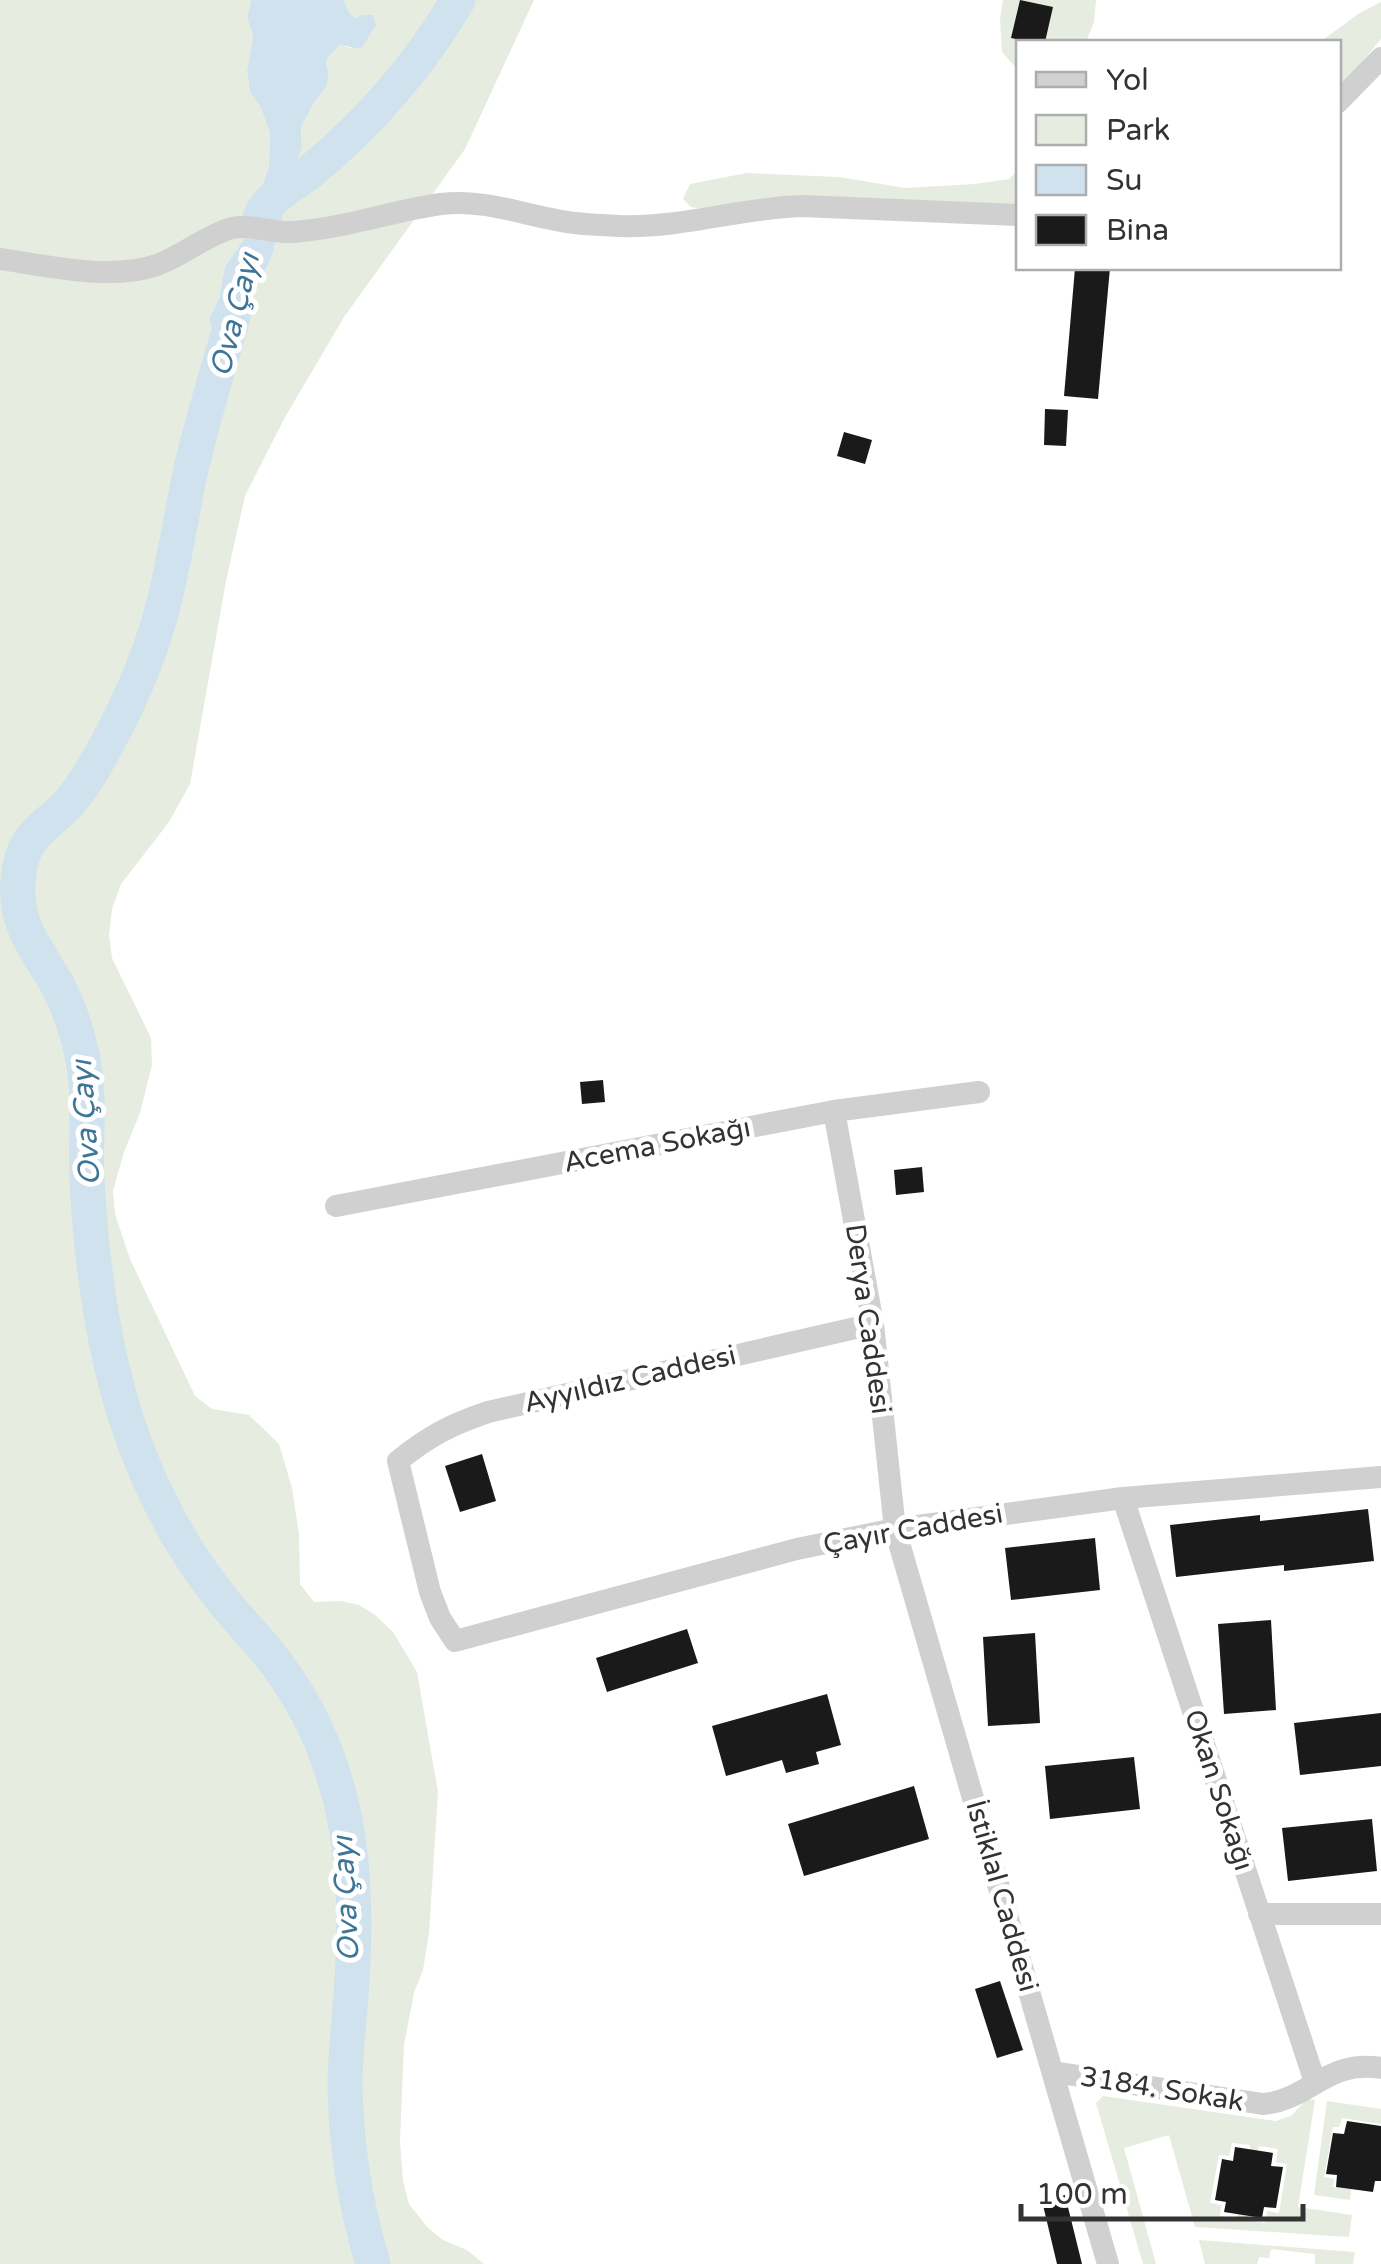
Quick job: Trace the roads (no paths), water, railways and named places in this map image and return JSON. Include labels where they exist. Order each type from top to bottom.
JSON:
[{"type":"street","points":[[1341,99],[1381,58]]},
{"type":"street","points":[[0,259],[100,271],[143,270],[236,227],[291,232],[461,203],[574,223],[620,226],[658,226],[780,206],[1016,214]]},
{"type":"street","name":"Acema Sokağı","points":[[336,1206],[834,1111],[980,1092]]},
{"type":"street","name":"Derya Caddesi","points":[[834,1111],[873,1324],[895,1528]]},
{"type":"street","name":"Ayyıldız Caddesi","points":[[455,1641],[430,1592],[398,1461],[425,1439],[488,1412],[873,1324]]},
{"type":"street","name":"Çayır Caddesi","points":[[455,1641],[797,1549],[895,1528],[1123,1498],[1381,1477]]},
{"type":"street","name":"Okan Sokağı","points":[[1123,1498],[1314,2082]]},
{"type":"street","name":"İstiklal Caddesi","points":[[895,1528],[1108,2264]]},
{"type":"street","points":[[1259,1914],[1381,1914]]},
{"type":"street","name":"3184. Sokak","points":[[1053,2072],[1263,2104],[1281,2103],[1314,2082],[1361,2065],[1381,2068]]},
{"type":"water","points":[[251,0],[344,0],[350,14],[356,18],[373,15],[376,25],[361,49],[340,45],[326,63],[327,86],[301,127],[302,148],[289,182],[272,256],[243,305],[243,341],[235,367],[230,369],[214,354],[209,319],[219,298],[225,266],[245,238],[269,166],[270,133],[250,92],[247,71],[253,36],[247,18]]},
{"type":"waterway","name":"Ova Çayı","points":[[259,220],[274,198],[353,134],[410,71],[458,0]]},
{"type":"waterway","name":"Ova Çayı","points":[[234,313],[197,446],[169,581],[148,654],[125,709],[89,776],[28,844],[20,866],[18,897],[29,937],[66,1002],[82,1055],[92,1250],[109,1356],[128,1424],[147,1475],[174,1528],[217,1593],[288,1680],[317,1731],[337,1787],[348,1838],[354,1916],[345,2078],[347,2125],[356,2195],[373,2264]]}]
